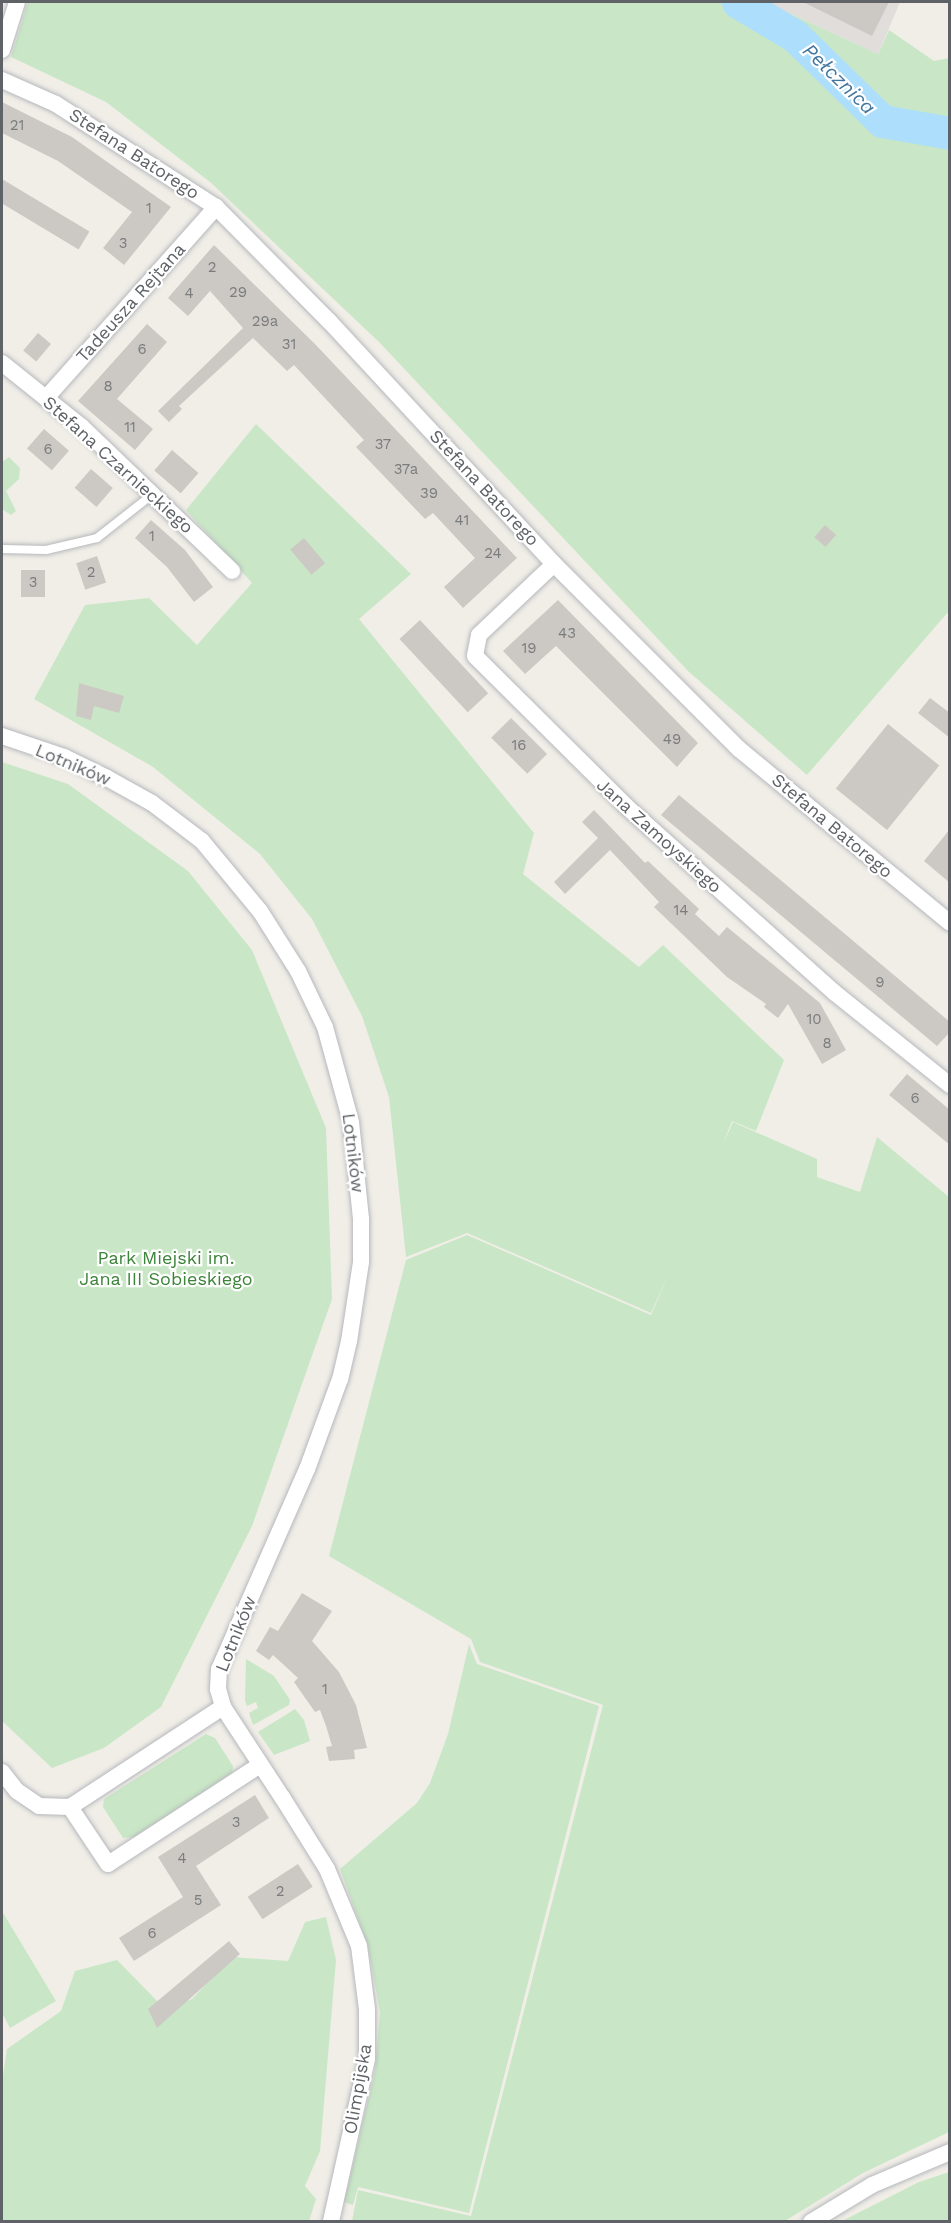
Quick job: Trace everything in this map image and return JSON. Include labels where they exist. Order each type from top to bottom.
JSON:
[{"type":"street","points":[[2,50],[17,2]]},
{"type":"street","name":"Stefana Batorego","points":[[2,80],[56,104],[216,207],[329,321],[554,564],[739,749],[950,923]]},
{"type":"street","name":"Tadeusza Rejtana","points":[[46,398],[216,207]]},
{"type":"street","name":"Stefana Czarnieckiego","points":[[2,363],[46,398],[153,494],[232,571]]},
{"type":"street","name":"Jana Zamoyskiego","points":[[554,564],[479,635],[475,656],[628,808],[835,993],[950,1085]]},
{"type":"street","name":"Lotników","points":[[2,736],[64,757],[107,778],[152,803],[202,841],[260,911],[298,971],[325,1027],[351,1122],[361,1241],[349,1341],[340,1379],[307,1468],[219,1669],[218,1689],[223,1707]]},
{"type":"street","points":[[2,1772],[17,1791],[39,1806],[70,1807],[223,1707]]},
{"type":"street","name":"Olimpijska","points":[[223,1707],[332,1878],[349,1914],[365,1978],[367,2059],[331,2222]]},
{"type":"street","points":[[70,1807],[108,1864],[260,1765]]},
{"type":"street","points":[[811,2222],[872,2185],[950,2152]]},
{"type":"lane","points":[[2,549],[46,550],[98,538],[153,494]]},
{"type":"shaded area","points":[[765,2],[900,2],[878,54]]},
{"type":"green space","points":[[28,2],[765,2],[878,54],[889,30],[934,61],[949,58],[949,611],[807,775],[688,671],[380,343],[210,182],[106,102],[11,57]]},
{"type":"green space","points":[[256,424],[411,574],[359,619],[534,833],[523,874],[639,967],[663,945],[784,1060],[756,1131],[732,1121],[723,1144],[733,1122],[817,1159],[817,1177],[860,1192],[877,1137],[949,1197],[949,2132],[863,2173],[785,2221],[352,2221],[358,2190],[471,2216],[603,1705],[480,1662],[471,1639],[329,1556],[406,1260],[467,1235],[651,1315],[669,1273],[651,1313],[467,1233],[406,1257],[389,1097],[362,1016],[312,919],[260,854],[153,767],[34,699],[85,605],[149,598],[197,645],[252,583],[186,510]]},
{"type":"green space","points":[[9,457],[20,468],[19,479],[6,491],[16,511],[11,515],[2,509],[2,462]]},
{"type":"green space","name":"Park Miejski im. Jana III Sobieskiego","points":[[2,762],[68,784],[188,871],[252,950],[326,1128],[332,1299],[252,1526],[161,1707],[104,1748],[52,1768],[2,1721]]},
{"type":"green space","points":[[469,1644],[477,1664],[599,1706],[469,2213],[358,2187],[353,2205],[344,2202],[375,2071],[380,2012],[368,1946],[340,1869],[417,1803],[430,1783],[448,1734]]},
{"type":"green space","points":[[246,1659],[274,1676],[290,1700],[289,1705],[253,1725],[249,1713],[258,1708],[256,1702],[247,1706],[245,1701]]},
{"type":"green space","points":[[295,1709],[304,1720],[310,1741],[274,1755],[258,1732]]},
{"type":"green space","points":[[206,1734],[215,1738],[233,1766],[232,1773],[134,1837],[123,1838],[103,1807],[104,1799]]},
{"type":"green space","points":[[2,1911],[56,2001],[10,2028],[2,2013]]},
{"type":"green space","points":[[326,1917],[336,1960],[320,2151],[305,2186],[316,2199],[309,2221],[2,2222],[2,2082],[7,2049],[61,2011],[75,1971],[117,1960],[166,2010],[192,1999],[232,1957],[288,1961],[305,1922]]},
{"type":"green space","points":[[949,2172],[949,2221],[842,2221],[919,2182]]},
{"type":"building","points":[[803,2],[889,2],[872,36]]},
{"type":"building","points":[[2,102],[72,137],[171,207],[124,265],[103,248],[132,212],[58,161],[2,133]]},
{"type":"building","points":[[2,179],[89,232],[79,250],[2,203]]},
{"type":"building","points":[[214,245],[315,344],[517,558],[463,608],[444,587],[475,558],[433,513],[425,519],[356,447],[364,440],[294,365],[287,371],[253,338],[179,406],[182,409],[169,422],[158,411],[243,328],[210,291],[188,316],[168,298]]},
{"type":"building","points":[[147,324],[167,342],[117,399],[153,429],[135,450],[78,401]]},
{"type":"building","points":[[38,333],[51,344],[36,362],[23,351]]},
{"type":"building","points":[[44,429],[69,451],[52,470],[27,449]]},
{"type":"building","points":[[172,450],[198,473],[181,493],[154,470]]},
{"type":"building","points":[[91,469],[113,488],[96,507],[75,488]]},
{"type":"building","points":[[151,520],[185,550],[213,587],[194,602],[167,567],[135,538]]},
{"type":"building","points":[[825,525],[836,535],[825,547],[814,537]]},
{"type":"building","points":[[304,538],[325,563],[311,575],[290,550]]},
{"type":"building","points":[[97,556],[106,582],[85,590],[76,563]]},
{"type":"building","points":[[21,570],[45,570],[45,597],[21,597]]},
{"type":"building","points":[[558,600],[698,743],[677,767],[556,646],[525,674],[503,651]]},
{"type":"building","points":[[420,620],[488,693],[468,712],[400,639]]},
{"type":"building","points":[[79,683],[124,696],[119,713],[94,706],[91,720],[76,716]]},
{"type":"building","points":[[930,698],[950,713],[950,738],[918,713]]},
{"type":"building","points":[[511,718],[547,754],[527,774],[491,738]]},
{"type":"building","points":[[888,724],[939,766],[887,830],[836,789]]},
{"type":"building","points":[[679,795],[950,1022],[950,1032],[937,1046],[661,815]]},
{"type":"building","points":[[594,810],[645,863],[648,861],[699,909],[695,914],[719,936],[727,927],[820,1003],[846,1050],[822,1064],[788,1004],[778,1018],[764,1007],[766,1004],[727,977],[654,907],[659,902],[610,850],[565,894],[554,882],[598,838],[582,822]]},
{"type":"building","points":[[950,829],[950,883],[924,861]]},
{"type":"building","points":[[907,1074],[950,1110],[950,1145],[889,1095]]},
{"type":"building","points":[[302,1593],[332,1611],[312,1641],[339,1672],[356,1705],[367,1748],[354,1750],[355,1759],[329,1761],[326,1747],[332,1746],[320,1710],[315,1712],[294,1682],[298,1678],[273,1655],[269,1660],[256,1651],[270,1627],[278,1631]]},
{"type":"building","points":[[255,1795],[269,1818],[196,1866],[221,1905],[134,1961],[119,1938],[183,1897],[158,1857]]},
{"type":"building","points":[[298,1864],[313,1887],[262,1919],[248,1897]]},
{"type":"building","points":[[229,1941],[240,1954],[157,2028],[148,2009]]},
{"type":"waterway","name":"Pełcznica","points":[[738,2],[795,36],[882,121],[950,133]]}]
